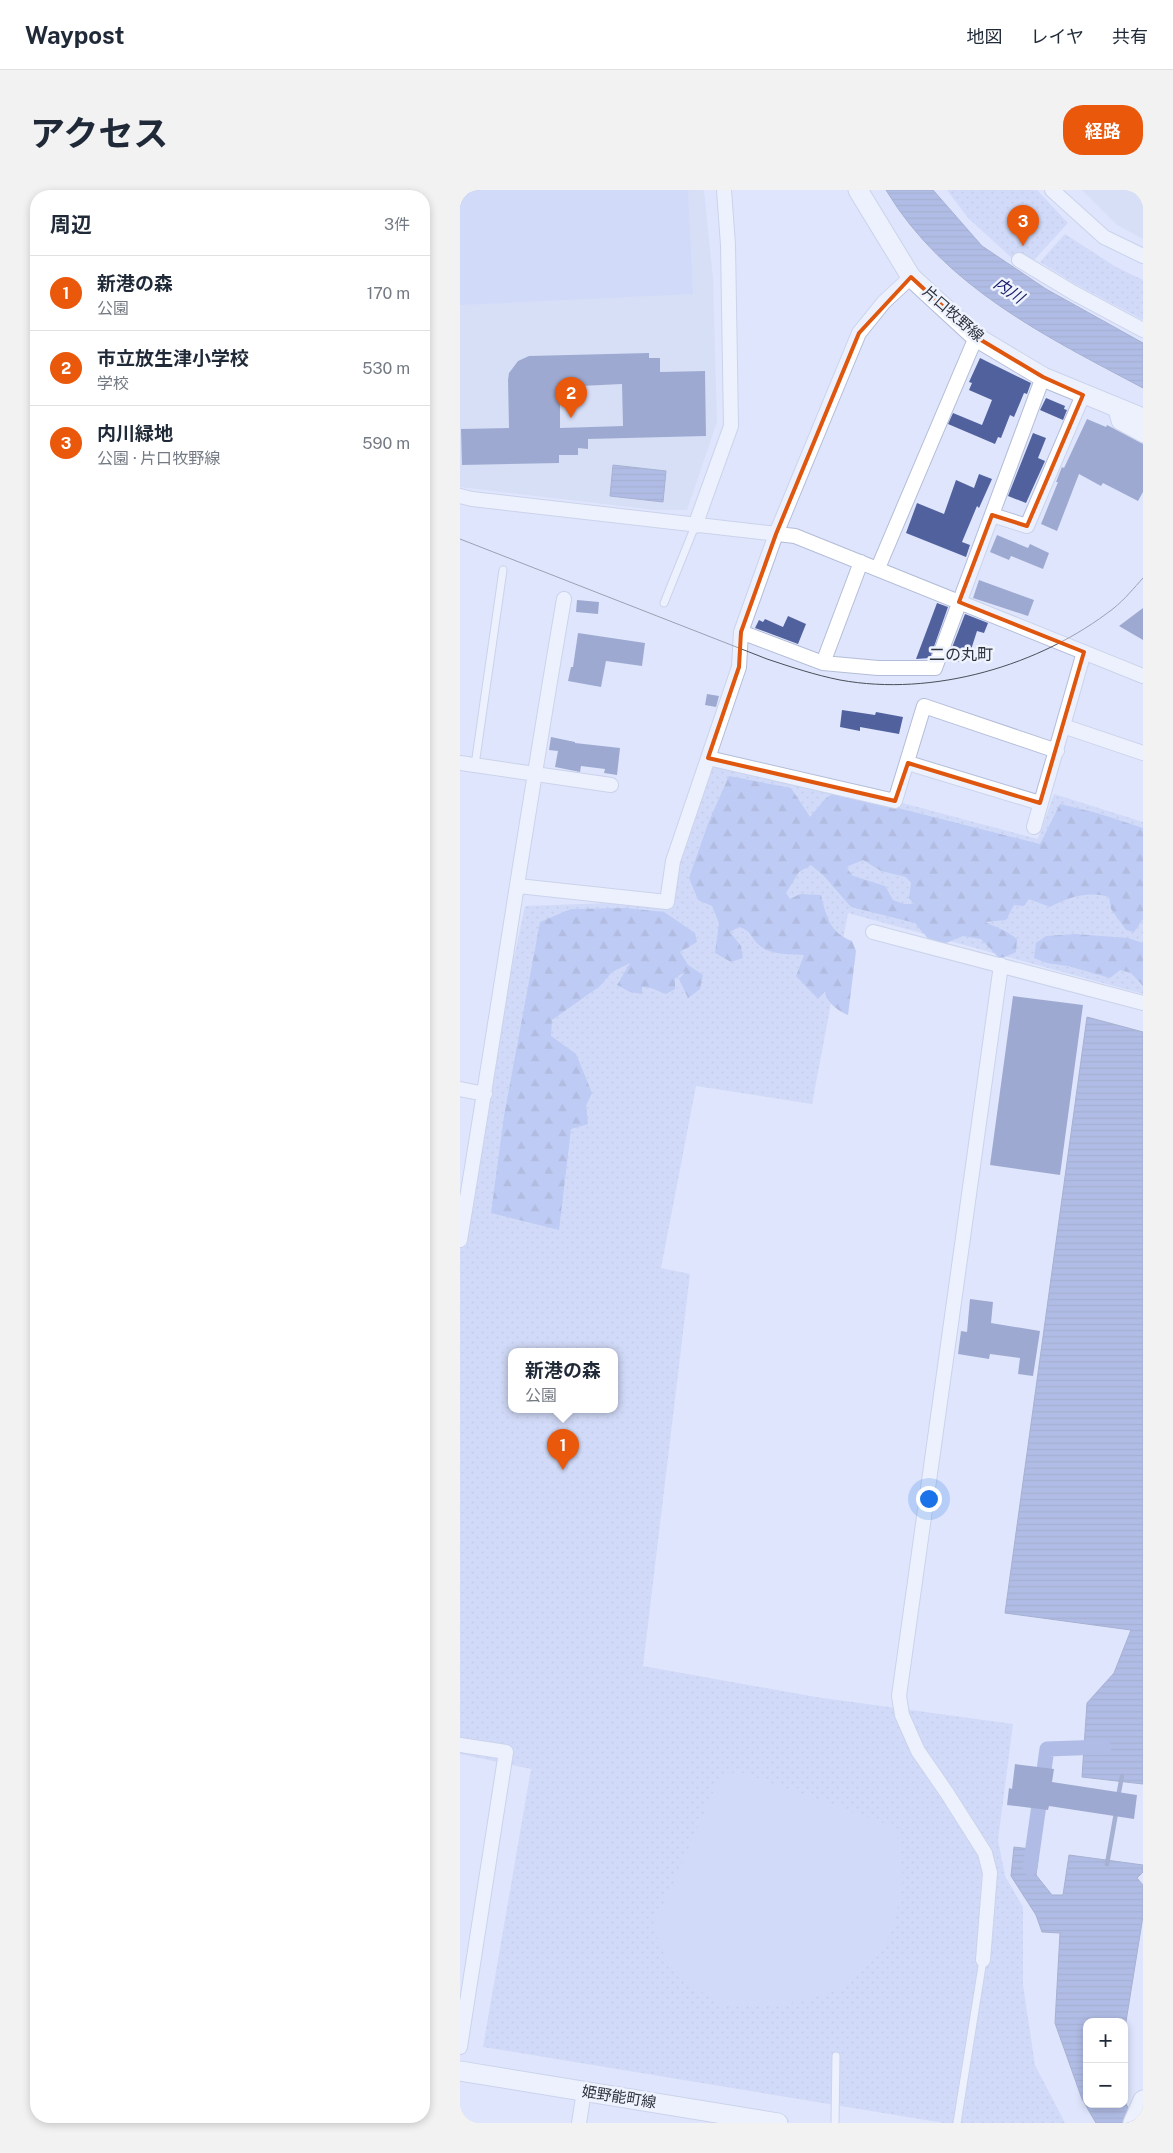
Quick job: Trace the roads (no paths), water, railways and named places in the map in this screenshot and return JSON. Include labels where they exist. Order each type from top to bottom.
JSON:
[{"type":"main road","name":"片口牧野線","points":[[858,190],[911,277],[976,337],[1043,378],[1143,418]]},
{"type":"main road","name":"姫野能町線","points":[[460,2071],[584,2091],[710,2118],[778,2123]]},
{"type":"street","points":[[695,526],[731,426],[728,245],[724,190]]},
{"type":"street","points":[[1052,190],[1104,237],[1143,256]]},
{"type":"street","points":[[1019,260],[1074,293],[1143,330]]},
{"type":"street","points":[[518,886],[667,902],[673,861],[739,667],[741,632],[776,534],[859,333],[884,302],[911,277]]},
{"type":"street","points":[[878,568],[976,337]]},
{"type":"street","points":[[741,632],[823,663],[878,668],[935,668],[1043,378]]},
{"type":"street","points":[[992,515],[1027,526],[1083,395]]},
{"type":"street","points":[[1114,405],[1119,422],[1143,435]]},
{"type":"street","points":[[460,496],[695,526],[795,536],[1143,676]]},
{"type":"street","points":[[823,663],[861,562]]},
{"type":"street","points":[[460,1240],[518,886],[534,773],[564,599]]},
{"type":"street","points":[[1034,827],[1084,652]]},
{"type":"street","points":[[708,758],[895,801],[924,706],[1057,751]]},
{"type":"street","points":[[1063,726],[1143,753]]},
{"type":"street","points":[[908,763],[1040,803]]},
{"type":"street","points":[[460,764],[611,785]]},
{"type":"street","points":[[873,932],[1143,1003]]},
{"type":"street","points":[[983,1960],[990,1873],[985,1853],[947,1793],[918,1752],[902,1715],[899,1696],[1001,965]]},
{"type":"street","points":[[460,1089],[485,1094]]},
{"type":"street","points":[[460,1745],[506,1752],[460,2048]]},
{"type":"street","points":[[579,2123],[584,2091]]},
{"type":"lane","points":[[664,603],[695,526]]},
{"type":"lane","points":[[475,766],[503,570]]},
{"type":"lane","points":[[957,2123],[983,1960]]},
{"type":"lane","points":[[835,2123],[836,2056]]},
{"type":"water","name":"内川","points":[[886,190],[933,190],[982,246],[1046,289],[1143,343],[1143,388],[1035,329],[967,282],[937,255],[910,224]]},
{"type":"water","points":[[613,465],[666,471],[663,502],[610,496]]},
{"type":"water","points":[[1087,1017],[1143,1032],[1143,1784],[1082,1777],[1087,1703],[1114,1673],[1131,1630],[1005,1613]]},
{"type":"water","points":[[1014,1847],[1039,1850],[1036,1875],[1052,1895],[1063,1895],[1069,1855],[1143,1865],[1143,1872],[1137,1878],[1143,1885],[1143,1916],[1127,2018],[1083,2018],[1083,2101],[1055,2023],[1060,1933],[1042,1932],[1036,1915],[1011,1876]]},
{"type":"water","points":[[1087,2108],[1128,2108],[1136,2123],[1096,2123]]},
{"type":"waterway","points":[[1030,1868],[1047,1749],[1104,1747]]},
{"type":"waterway","points":[[1118,1797],[1122,1776]]},
{"type":"waterway","points":[[1107,1864],[1116,1813]]},
{"type":"tram line","points":[[460,539],[767,659],[831,678],[875,684],[912,684],[948,680],[984,672],[1019,661],[1053,646],[1085,628],[1118,605],[1143,578]]},
{"type":"place","name":"内川緑地","points":[[1023,246]]},
{"type":"place","name":"市立放生津小学校","points":[[571,418]]},
{"type":"place","name":"新港の森","points":[[563,1470]]},
{"type":"district","name":"二の丸町","points":[[961,654]]}]
